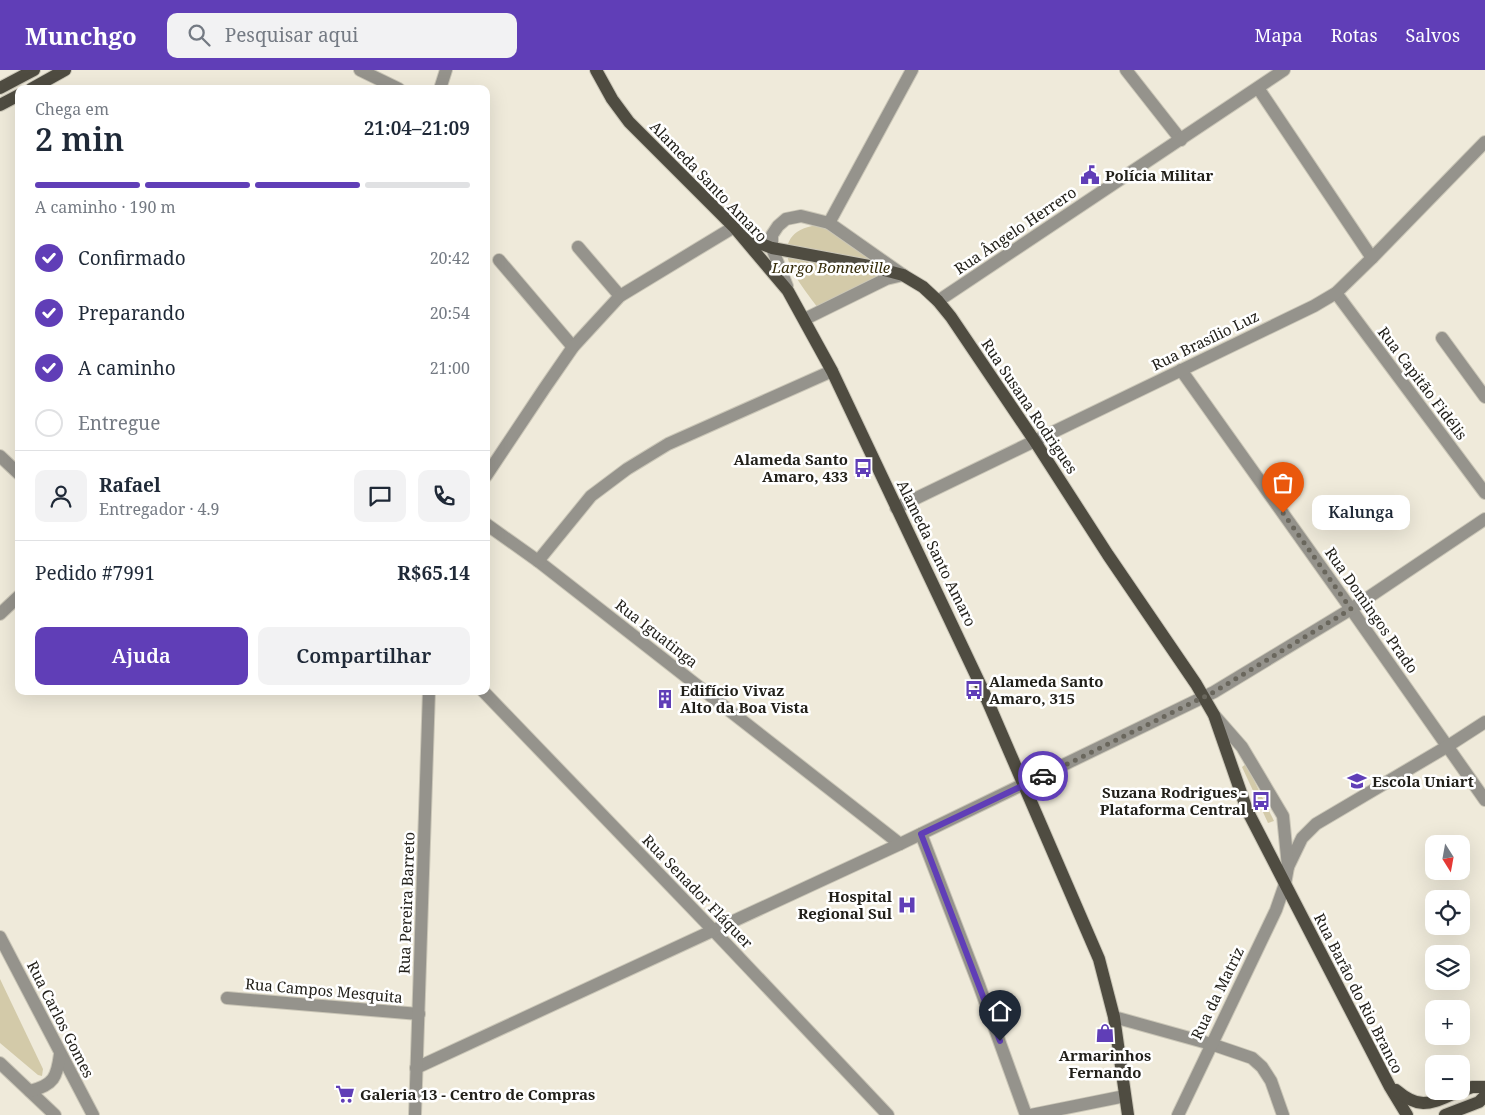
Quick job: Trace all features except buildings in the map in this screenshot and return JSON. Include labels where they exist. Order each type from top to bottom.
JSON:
[{"type":"main road","points":[[0,88],[34,70]]},
{"type":"main road","points":[[38,85],[65,70]]},
{"type":"main road","name":"Alameda Santo Amaro","points":[[596,70],[612,99],[629,122],[734,227],[788,291],[832,371],[953,625],[1099,959],[1114,1017],[1128,1115]]},
{"type":"main road","points":[[0,106],[15,97]]},
{"type":"main road","name":"Rua Susana Rodrigues","points":[[734,227],[759,243],[772,248],[869,266],[903,275],[923,287],[951,316],[1204,697],[1214,715],[1247,810],[1285,884]]},
{"type":"main road","name":"Rua Barão do Rio Branco","points":[[1285,884],[1390,1088],[1407,1115]]},
{"type":"main road","points":[[1470,1087],[1485,1087]]},
{"type":"main road","points":[[1390,1088],[1397,1090],[1405,1098],[1427,1104],[1437,1100]]},
{"type":"main road","points":[[1445,1115],[1479,1102],[1485,1096]]},
{"type":"street","points":[[360,70],[391,85]]},
{"type":"street","points":[[441,85],[446,70]]},
{"type":"street","points":[[829,223],[912,70]]},
{"type":"street","points":[[1126,70],[1181,140]]},
{"type":"street","name":"Rua Ângelo Herrero","points":[[938,301],[1284,70]]},
{"type":"street","points":[[1258,88],[1372,258]]},
{"type":"street","name":"Rua Brasílio Luz","points":[[896,508],[1314,306],[1336,293],[1485,142]]},
{"type":"street","points":[[788,291],[772,248],[772,235],[786,219],[801,216],[829,223],[903,275]]},
{"type":"street","points":[[490,470],[574,348],[620,296],[734,227]]},
{"type":"street","points":[[578,247],[620,296]]},
{"type":"street","points":[[499,260],[574,348]]},
{"type":"street","points":[[805,319],[886,279],[903,275]]},
{"type":"street","name":"Rua Capitão Fidélis","points":[[1336,293],[1485,493]]},
{"type":"street","points":[[1442,338],[1485,397]]},
{"type":"street","name":"Rua Domingos Prado","points":[[1181,370],[1485,800]]},
{"type":"street","points":[[538,561],[591,496],[626,469],[668,444],[832,371]]},
{"type":"street","points":[[0,456],[15,470]]},
{"type":"street","points":[[416,1068],[900,844],[1214,692],[1351,609],[1485,519]]},
{"type":"street","name":"Rua Iguatinga","points":[[490,527],[538,561],[900,844]]},
{"type":"street","points":[[0,614],[15,600]]},
{"type":"street","name":"Rua Pereira Barreto","points":[[415,1115],[429,695]]},
{"type":"street","name":"Rua Senador Fláquer","points":[[487,695],[888,1115]]},
{"type":"street","name":"Rua Susana Rodrigues","points":[[1214,715],[1242,747],[1283,816],[1288,867],[1285,884]]},
{"type":"street","points":[[1288,867],[1302,838],[1316,824],[1485,722]]},
{"type":"street","points":[[921,834],[1026,1115]]},
{"type":"street","name":"Rua da Matriz","points":[[1178,1115],[1210,1044],[1276,910],[1285,884]]},
{"type":"street","name":"Rua Carlos Gomes","points":[[0,937],[93,1115]]},
{"type":"street","name":"Rua Campos Mesquita","points":[[227,998],[418,1014]]},
{"type":"street","points":[[1114,1017],[1252,1058],[1262,1067],[1271,1081],[1283,1115]]},
{"type":"street","points":[[30,1090],[44,1088],[53,1080],[58,1070],[60,1054]]},
{"type":"street","points":[[0,1063],[55,1115]]},
{"type":"street","points":[[1032,1115],[1125,1096]]},
{"type":"green space","name":"Largo Bonneville","points":[[812,226],[831,226],[894,272],[820,311],[793,272],[787,250],[789,241],[797,232]]},
{"type":"green space","points":[[1246,764],[1274,821],[1268,823],[1242,767]]},
{"type":"green space","points":[[0,979],[43,1069],[42,1076],[38,1075],[0,1043]]},
{"type":"way so far","points":[[1043,776],[1214,692],[1351,609],[1283,513]]},
{"type":"place","name":"Polícia Militar","points":[[1090,175]]},
{"type":"place","name":"Alameda Santo Amaro, 433","points":[[863,468]]},
{"type":"place","name":"Kalunga","points":[[1283,513]]},
{"type":"place","name":"Alameda Santo Amaro, 315","points":[[974,690]]},
{"type":"place","name":"Edifício Vivaz Alto da Boa Vista","points":[[665,699]]},
{"type":"place","name":"Escola Uniart","points":[[1357,781]]},
{"type":"place","name":"Suzana Rodrigues - Plataforma Central","points":[[1261,801]]},
{"type":"place","name":"Hospital Regional Sul","points":[[907,905]]},
{"type":"place","name":"Armarinhos Fernando","points":[[1105,1033]]},
{"type":"place","name":"Galeria 13 - Centro de Compras","points":[[345,1094]]},
{"type":"route","points":[[1000,1041],[921,834],[1043,776]]}]
